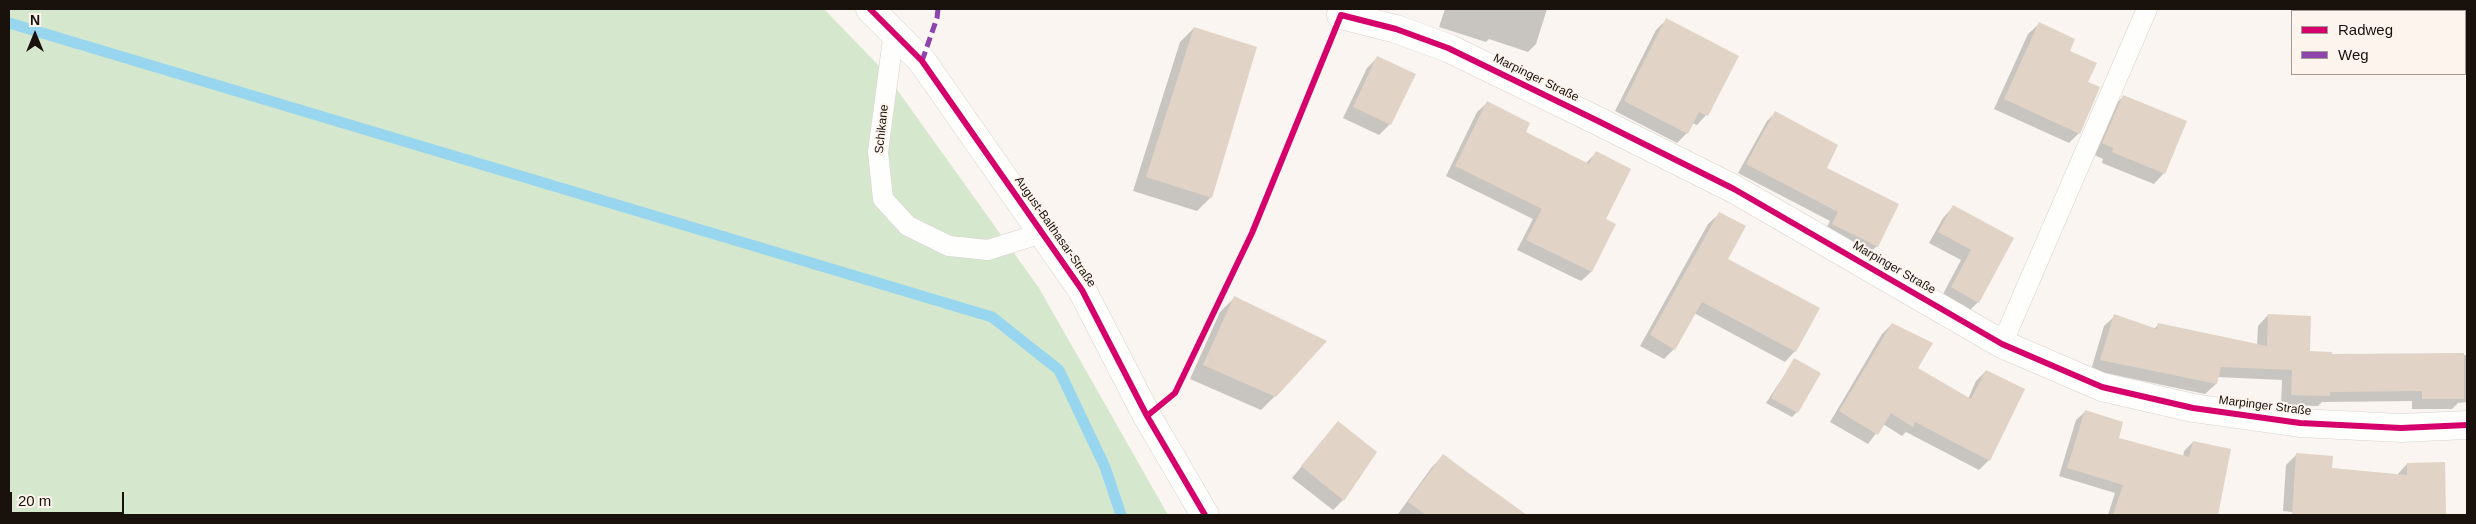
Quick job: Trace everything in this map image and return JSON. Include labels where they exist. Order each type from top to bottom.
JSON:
[{"type":"street","name":"August-Balthasar-Straße","points":[[870,9],[922,61],[1082,290],[1148,416],[1205,515]]},
{"type":"street","name":"Marpinger Straße","points":[[1341,15],[1399,19],[1448,48],[1734,189],[2002,344],[2102,387],[2193,408],[2300,423],[2401,428],[2467,425]]},
{"type":"lane","points":[[2002,344],[2147,9]]},
{"type":"lane","name":"Schikane","points":[[894,31],[878,152],[883,199],[908,226],[949,246],[988,250],[1042,233]]},
{"type":"green space","points":[[9,9],[824,9],[883,70],[1039,288],[1168,515],[9,515]]},
{"type":"building","points":[[1666,18],[1739,56],[1708,116],[1699,112],[1688,134],[1624,101]]},
{"type":"building","points":[[2039,22],[2075,39],[2070,51],[2097,63],[2088,82],[2100,87],[2080,134],[2004,99]]},
{"type":"building","points":[[1194,27],[1257,47],[1212,198],[1146,177]]},
{"type":"building","points":[[1377,56],[1416,74],[1391,125],[1353,107]]},
{"type":"building","points":[[2123,95],[2187,121],[2165,174],[2112,152],[2113,148],[2102,143]]},
{"type":"building","points":[[1487,101],[1530,123],[1526,132],[1589,164],[1596,151],[1631,169],[1606,219],[1616,224],[1592,272],[1526,240],[1542,209],[1455,166]]},
{"type":"building","points":[[1775,111],[1838,145],[1827,168],[1899,204],[1878,247],[1832,224],[1838,212],[1746,164]]},
{"type":"building","points":[[1953,205],[2014,238],[1979,303],[1951,287],[1971,250],[1938,232]]},
{"type":"building","points":[[1719,212],[1746,226],[1728,259],[1820,308],[1796,352],[1702,302],[1675,350],[1650,335]]},
{"type":"building","points":[[1234,296],[1327,341],[1276,397],[1203,365]]},
{"type":"building","points":[[2114,314],[2157,329],[2158,323],[2267,346],[2268,314],[2311,316],[2310,351],[2332,352],[2332,354],[2464,353],[2464,399],[2422,399],[2422,391],[2330,392],[2330,396],[2291,395],[2292,370],[2221,367],[2217,384],[2100,360]]},
{"type":"building","points":[[1892,323],[1933,343],[1918,368],[1971,399],[1986,370],[2025,389],[1990,461],[1915,422],[1913,427],[1891,413],[1878,435],[1839,411]]},
{"type":"building","points":[[1794,358],[1821,373],[1798,413],[1771,398]]},
{"type":"building","points":[[2085,410],[2123,422],[2119,438],[2189,457],[2193,441],[2231,449],[2218,515],[2113,515],[2123,485],[2067,468]]},
{"type":"building","points":[[1338,421],[1377,452],[1344,501],[1301,466]]},
{"type":"building","points":[[2296,453],[2333,456],[2332,468],[2407,475],[2407,463],[2445,462],[2446,515],[2292,515]]},
{"type":"building","points":[[1443,454],[1527,515],[1426,515],[1408,502]]},
{"type":"waterway","points":[[9,23],[992,317],[1059,370],[1105,467],[1121,515]]},
{"type":"marked path","points":[[922,61],[937,18],[938,9]]},
{"type":"cycle path","points":[[870,9],[922,61],[1082,290],[1147,416],[1205,515]]},
{"type":"cycle path","points":[[1147,416],[1175,393],[1252,233],[1341,15],[1396,29],[1448,48],[1598,121],[1734,189],[2002,344],[2102,387],[2193,408],[2300,423],[2401,428],[2467,425]]}]
